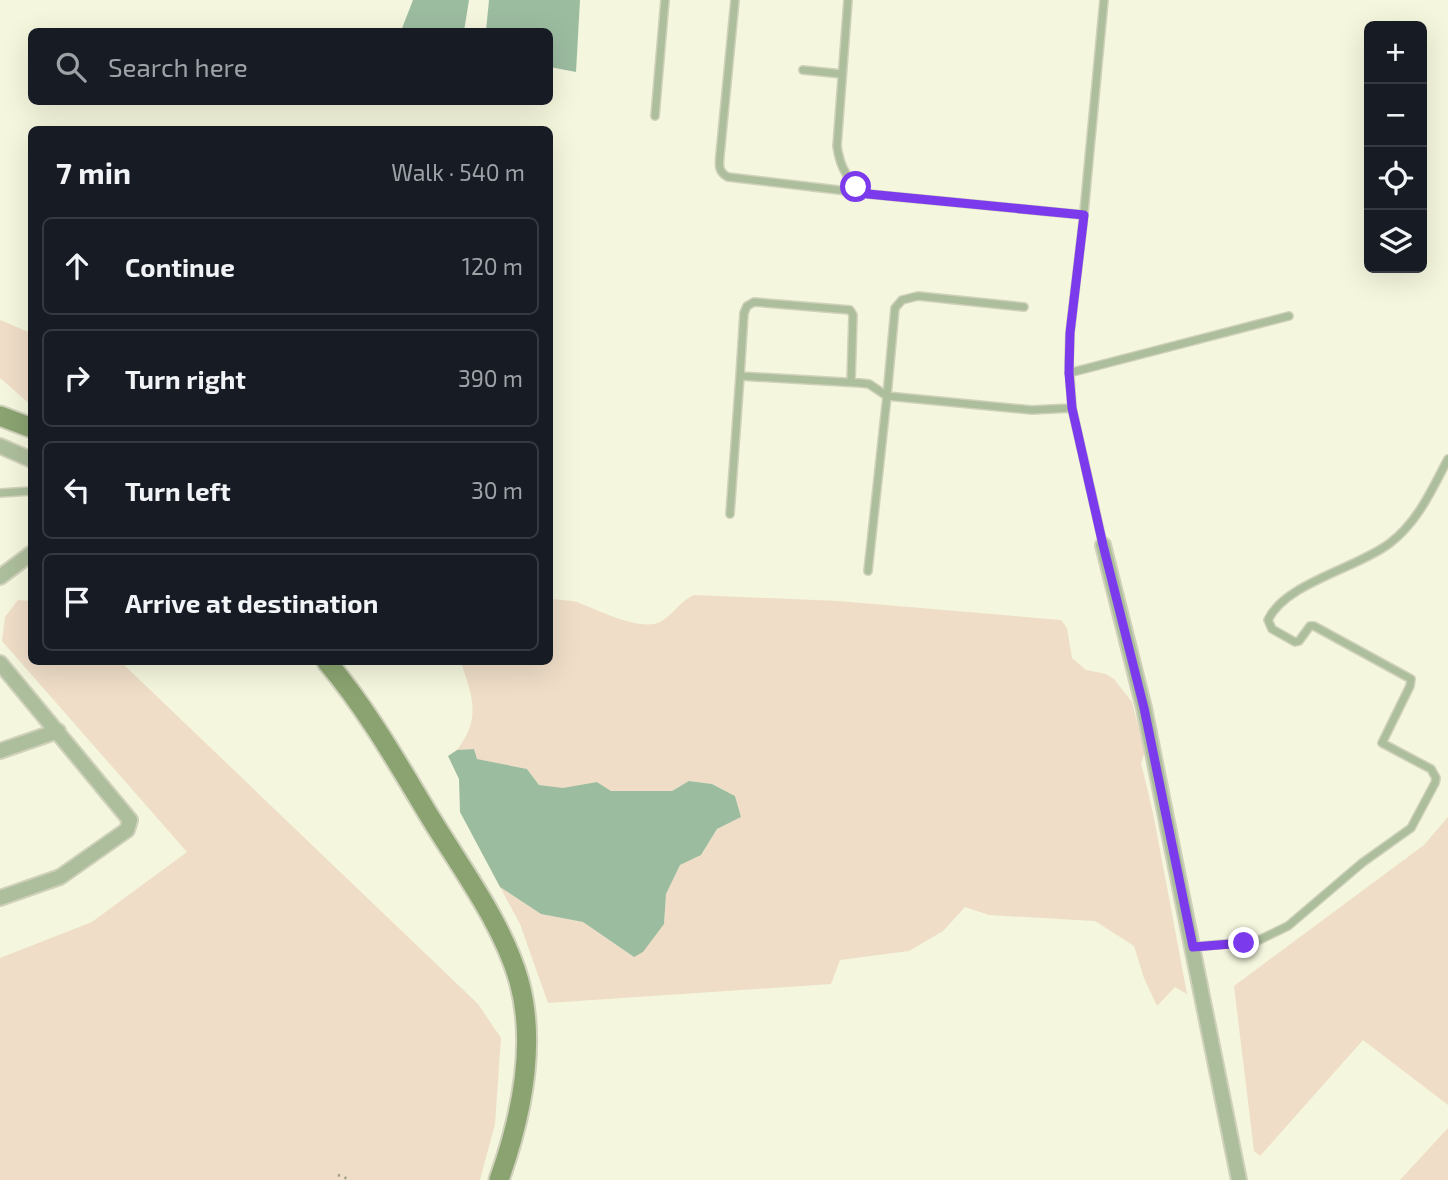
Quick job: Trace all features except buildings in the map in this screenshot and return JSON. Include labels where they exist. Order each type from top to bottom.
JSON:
[{"type":"street","points":[[0,416],[28,426]]},
{"type":"street","points":[[0,446],[28,458]]},
{"type":"street","points":[[1103,545],[1144,708],[1239,1180]]},
{"type":"street","points":[[0,577],[28,556]]},
{"type":"street","points":[[0,663],[130,820],[127,830],[61,877],[0,898]]},
{"type":"street","points":[[329,665],[374,727],[484,906],[507,950],[519,981],[526,1021],[526,1056],[522,1092],[511,1144],[499,1180]]},
{"type":"street","points":[[0,751],[58,731]]},
{"type":"lane","points":[[655,116],[665,0]]},
{"type":"lane","points":[[735,0],[719,167],[722,174],[728,177],[868,194],[1084,215]]},
{"type":"lane","points":[[848,0],[838,158],[848,179],[868,194]]},
{"type":"lane","points":[[1103,545],[1072,408],[1069,373],[1070,333],[1104,0]]},
{"type":"lane","points":[[803,70],[842,74]]},
{"type":"lane","points":[[868,571],[895,308],[902,300],[918,296],[1024,307]]},
{"type":"lane","points":[[730,514],[744,313],[747,306],[754,302],[850,310],[853,315],[851,382]]},
{"type":"lane","points":[[1069,373],[1289,316]]},
{"type":"lane","points":[[740,376],[869,384],[887,396],[1032,410],[1072,408]]},
{"type":"lane","points":[[1193,947],[1257,941],[1279,932],[1362,863],[1416,823],[1435,783],[1434,773],[1382,743],[1411,679],[1314,626],[1310,626],[1299,641],[1295,642],[1272,629],[1268,620],[1297,592],[1390,544],[1414,520],[1448,459]]},
{"type":"lane","points":[[0,494],[28,491]]},
{"type":"path","points":[[338,1175],[351,1180]]},
{"type":"shaded area","points":[[413,0],[469,0],[464,28],[402,28]]},
{"type":"shaded area","points":[[489,0],[580,0],[576,72],[553,68],[553,28],[486,28]]},
{"type":"shaded area","points":[[0,320],[28,332],[28,402],[0,378]]},
{"type":"shaded area","points":[[694,595],[838,601],[1061,620],[1067,628],[1072,658],[1086,670],[1106,674],[1114,679],[1132,702],[1145,752],[1141,763],[1187,994],[1175,987],[1157,1006],[1144,978],[1134,946],[1095,921],[989,915],[965,907],[943,931],[909,951],[840,960],[831,984],[548,1003],[520,924],[500,887],[541,914],[583,922],[634,957],[664,924],[666,894],[680,865],[701,855],[717,829],[741,817],[735,796],[712,784],[690,781],[672,791],[611,791],[597,782],[563,789],[539,785],[527,769],[476,759],[474,749],[457,750],[470,727],[472,717],[471,697],[462,665],[553,665],[553,599],[577,602],[641,624],[660,622]]},
{"type":"shaded area","points":[[18,600],[28,601],[28,665],[124,665],[478,1004],[501,1038],[495,1124],[480,1180],[0,1180],[0,958],[92,922],[187,852],[2,641],[5,617]]},
{"type":"shaded area","points":[[474,749],[477,759],[527,769],[539,785],[563,788],[597,782],[611,791],[672,791],[689,781],[712,784],[735,796],[741,817],[717,829],[701,855],[680,865],[666,894],[664,924],[643,952],[634,957],[583,922],[541,914],[500,887],[460,812],[459,779],[448,756],[457,750]]},
{"type":"shaded area","points":[[1448,817],[1448,1105],[1363,1040],[1260,1156],[1254,1151],[1234,986],[1424,845]]},
{"type":"shaded area","points":[[1448,1128],[1448,1180],[1400,1180]]},
{"type":"route","points":[[856,187],[868,194],[1084,215],[1070,333],[1072,408],[1144,708],[1193,947],[1244,943]]}]
